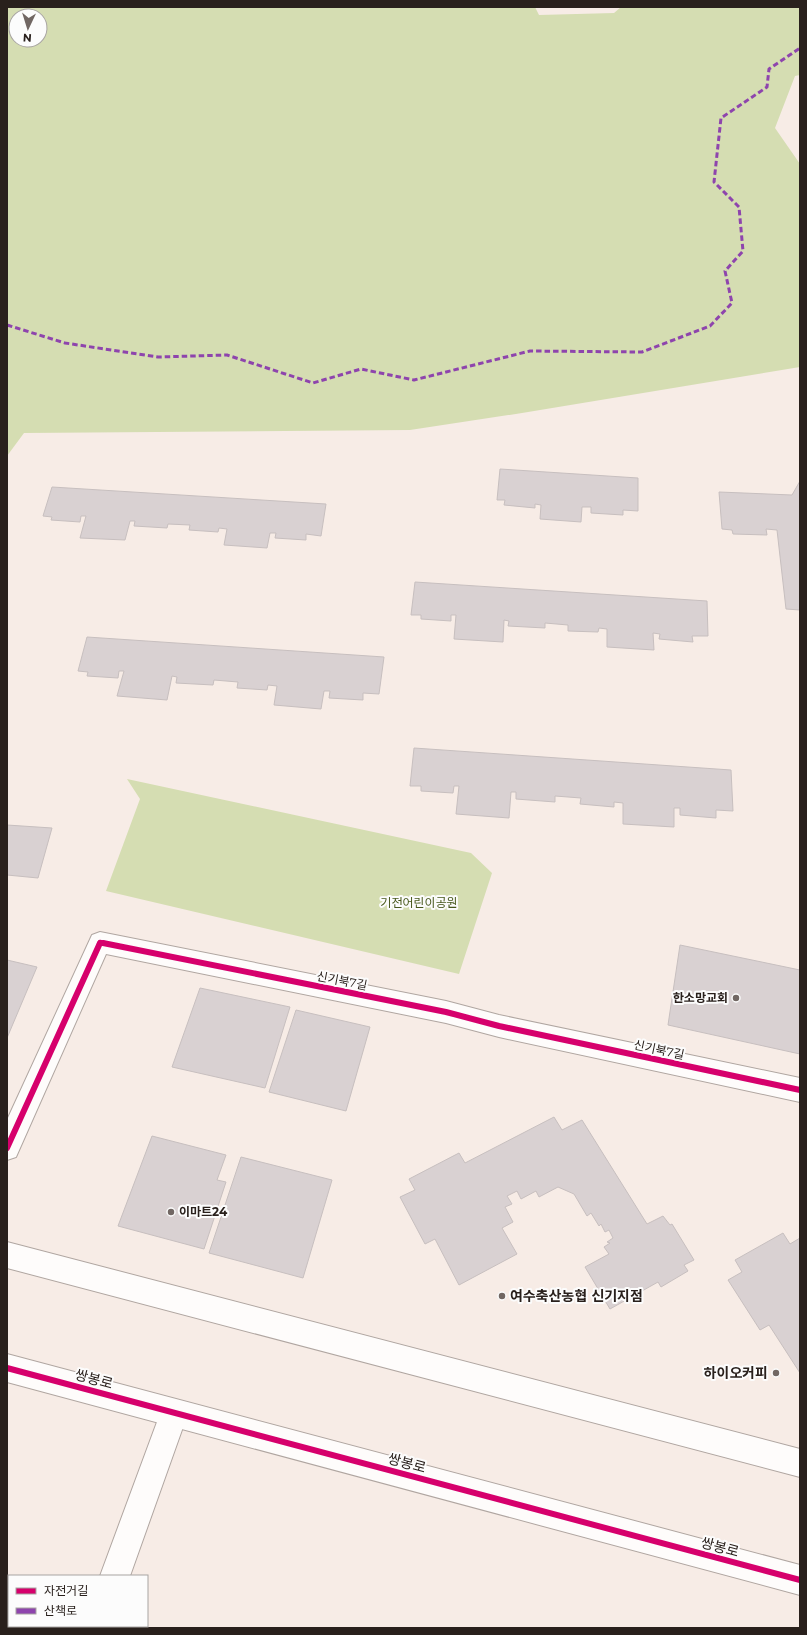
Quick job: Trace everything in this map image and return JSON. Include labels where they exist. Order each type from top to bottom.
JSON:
[{"type":"street","name":"신기북7길","points":[[7,1148],[100,942],[446,1012],[507,1028],[800,1090]]},
{"type":"street","points":[[7,1255],[800,1463]]},
{"type":"street","name":"쌍봉로","points":[[7,1368],[800,1580]]},
{"type":"street","points":[[115,1575],[174,1413]]},
{"type":"green space","points":[[7,7],[535,7],[539,15],[614,13],[621,7],[800,7],[800,75],[795,76],[775,128],[800,164],[800,367],[410,430],[24,433],[7,456]]},
{"type":"green space","name":"기전어린이공원","points":[[127,779],[471,853],[492,873],[459,974],[106,891],[140,799]]},
{"type":"building","points":[[500,469],[638,478],[638,511],[623,510],[623,515],[591,513],[591,507],[582,507],[581,522],[540,519],[541,505],[535,504],[535,508],[504,505],[505,500],[497,500]]},
{"type":"building","points":[[800,481],[800,610],[786,609],[777,530],[766,529],[767,535],[733,534],[732,530],[722,529],[719,492],[792,495]]},
{"type":"building","points":[[52,487],[326,504],[321,536],[306,534],[306,540],[275,538],[276,533],[270,533],[267,548],[224,545],[227,529],[219,528],[218,532],[189,530],[190,525],[168,524],[167,528],[134,526],[135,521],[130,521],[125,540],[80,538],[86,516],[81,516],[80,522],[51,520],[52,517],[43,516]]},
{"type":"building","points":[[415,582],[707,601],[708,636],[692,636],[693,642],[659,639],[660,634],[653,633],[654,650],[607,647],[607,629],[599,628],[598,632],[568,631],[568,625],[545,623],[545,628],[508,626],[509,621],[504,620],[503,642],[454,639],[456,615],[451,615],[451,621],[421,619],[421,615],[411,615]]},
{"type":"building","points":[[87,637],[384,657],[379,694],[363,693],[363,700],[329,698],[330,691],[324,691],[321,709],[274,705],[277,686],[268,685],[267,690],[237,688],[238,682],[214,680],[213,685],[176,683],[177,677],[172,676],[167,700],[117,696],[124,671],[119,671],[118,678],[87,676],[88,672],[78,671]]},
{"type":"building","points":[[414,748],[731,770],[733,811],[716,810],[716,818],[680,815],[680,808],[674,808],[674,827],[623,824],[623,803],[614,802],[614,807],[580,804],[581,798],[555,796],[555,802],[516,799],[516,792],[511,792],[509,818],[456,814],[459,786],[454,786],[453,793],[421,791],[421,786],[410,786]]},
{"type":"building","points":[[7,825],[52,828],[38,878],[7,875]]},
{"type":"building","name":"한소망교회","points":[[680,945],[800,970],[800,1054],[668,1025]]},
{"type":"building","points":[[7,960],[37,967],[7,1038]]},
{"type":"building","points":[[200,988],[290,1007],[265,1088],[172,1067]]},
{"type":"building","points":[[296,1010],[370,1027],[346,1111],[269,1092]]},
{"type":"building","points":[[554,1117],[562,1130],[582,1120],[647,1224],[663,1216],[670,1225],[672,1224],[694,1260],[684,1265],[688,1271],[661,1287],[658,1282],[610,1309],[585,1267],[609,1254],[604,1247],[610,1243],[607,1242],[613,1238],[609,1230],[605,1232],[601,1224],[599,1226],[591,1213],[587,1216],[574,1194],[558,1187],[539,1197],[536,1191],[521,1199],[517,1191],[507,1196],[512,1204],[505,1207],[513,1222],[502,1228],[517,1254],[459,1285],[435,1239],[425,1244],[400,1197],[415,1190],[409,1179],[459,1153],[465,1163]]},
{"type":"building","points":[[152,1136],[226,1155],[217,1180],[226,1182],[204,1249],[118,1226]]},
{"type":"building","points":[[241,1157],[332,1180],[303,1278],[209,1253]]},
{"type":"building","points":[[783,1233],[790,1244],[800,1238],[800,1373],[769,1325],[760,1330],[728,1280],[742,1272],[735,1260]]},
{"type":"marked path","points":[[7,325],[65,343],[158,357],[227,355],[313,383],[361,369],[414,380],[530,351],[642,352],[710,326],[732,303],[725,271],[743,251],[739,207],[714,182],[721,118],[767,87],[769,69],[800,48]]},
{"type":"cycle path","points":[[7,1148],[100,942],[446,1012],[499,1026],[800,1090]]},
{"type":"cycle path","points":[[7,1368],[800,1580]]},
{"type":"place","name":"한소망교회","points":[[736,998]]},
{"type":"place","name":"이마트24","points":[[171,1212]]},
{"type":"place","name":"여수축산농협 신기지점","points":[[502,1296]]},
{"type":"place","name":"하이오커피","points":[[776,1373]]}]
